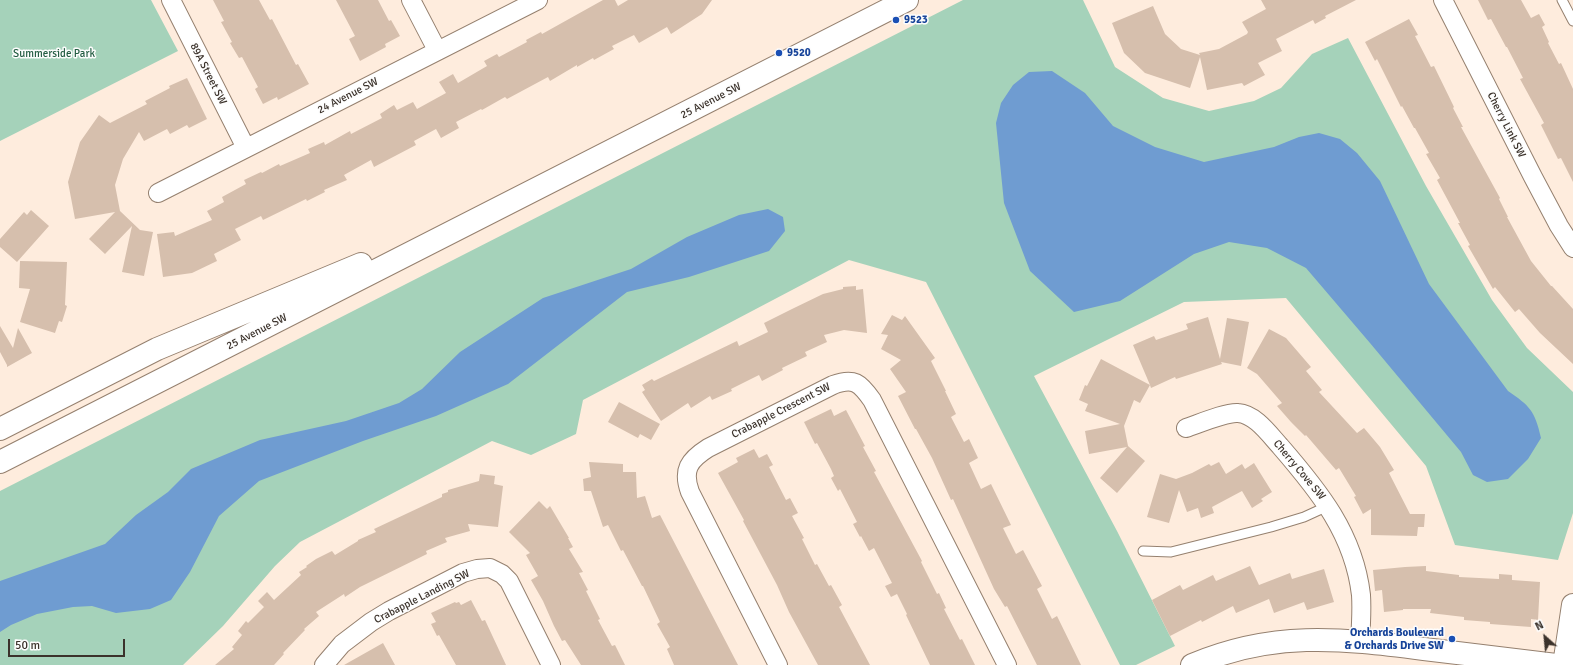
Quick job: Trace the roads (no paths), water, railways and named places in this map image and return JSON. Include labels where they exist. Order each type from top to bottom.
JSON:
[{"type":"main road","name":"25 Avenue SW","points":[[0,462],[908,0]]},
{"type":"main road","name":"25 Avenue SW","points":[[0,429],[157,349],[514,201]]},
{"type":"main road","points":[[1564,665],[1573,605]]},
{"type":"main road","points":[[1192,665],[1233,650],[1262,644],[1314,639],[1360,641],[1556,665]]},
{"type":"street","name":"89A Street SW","points":[[171,0],[246,148]]},
{"type":"street","points":[[411,0],[437,50]]},
{"type":"street","name":"24 Avenue SW","points":[[158,193],[538,0]]},
{"type":"street","name":"Cherry Link SW","points":[[1443,0],[1533,177],[1559,226],[1573,248]]},
{"type":"street","name":"Crabapple Crescent SW","points":[[778,665],[690,492],[686,477],[688,467],[692,460],[708,448],[833,384],[850,381],[861,386],[872,400],[1007,665]]},
{"type":"street","name":"Cherry Cove SW","points":[[1186,428],[1229,414],[1238,413],[1245,415],[1263,427],[1308,478],[1328,506],[1345,538],[1358,579],[1361,609],[1360,641]]},
{"type":"street","name":"Crabapple Landing SW","points":[[324,665],[342,644],[371,622],[389,611],[463,573],[477,569],[490,568],[502,574],[509,581],[551,665]]},
{"type":"lane","points":[[1562,0],[1573,21]]},
{"type":"lane","points":[[1143,551],[1171,552],[1256,531],[1304,517],[1328,506]]},
{"type":"water","points":[[1052,71],[1085,93],[1113,126],[1155,147],[1204,162],[1274,147],[1299,137],[1319,133],[1340,139],[1357,153],[1380,181],[1429,284],[1508,391],[1527,405],[1534,415],[1541,438],[1528,459],[1508,479],[1487,482],[1473,475],[1461,452],[1306,268],[1267,248],[1229,242],[1194,254],[1120,301],[1074,312],[1030,271],[1004,203],[996,123],[1001,103],[1013,85],[1029,72]]},
{"type":"water","points":[[768,209],[783,217],[785,231],[769,251],[689,277],[627,292],[508,384],[436,416],[363,441],[259,481],[219,516],[190,572],[171,600],[150,609],[116,613],[92,606],[73,607],[37,614],[11,625],[0,632],[0,581],[105,544],[136,515],[168,492],[191,469],[260,440],[346,421],[399,403],[422,389],[460,352],[543,298],[631,269],[687,237],[739,215]]},
{"type":"place","name":"9523","points":[[896,20]]},
{"type":"place","name":"9520","points":[[779,53]]},
{"type":"place","name":"Orchards Boulevard & Orchards Drive SW","points":[[1452,639]]},
{"type":"park label","name":"Summerside Park","points":[[54,54]]}]
